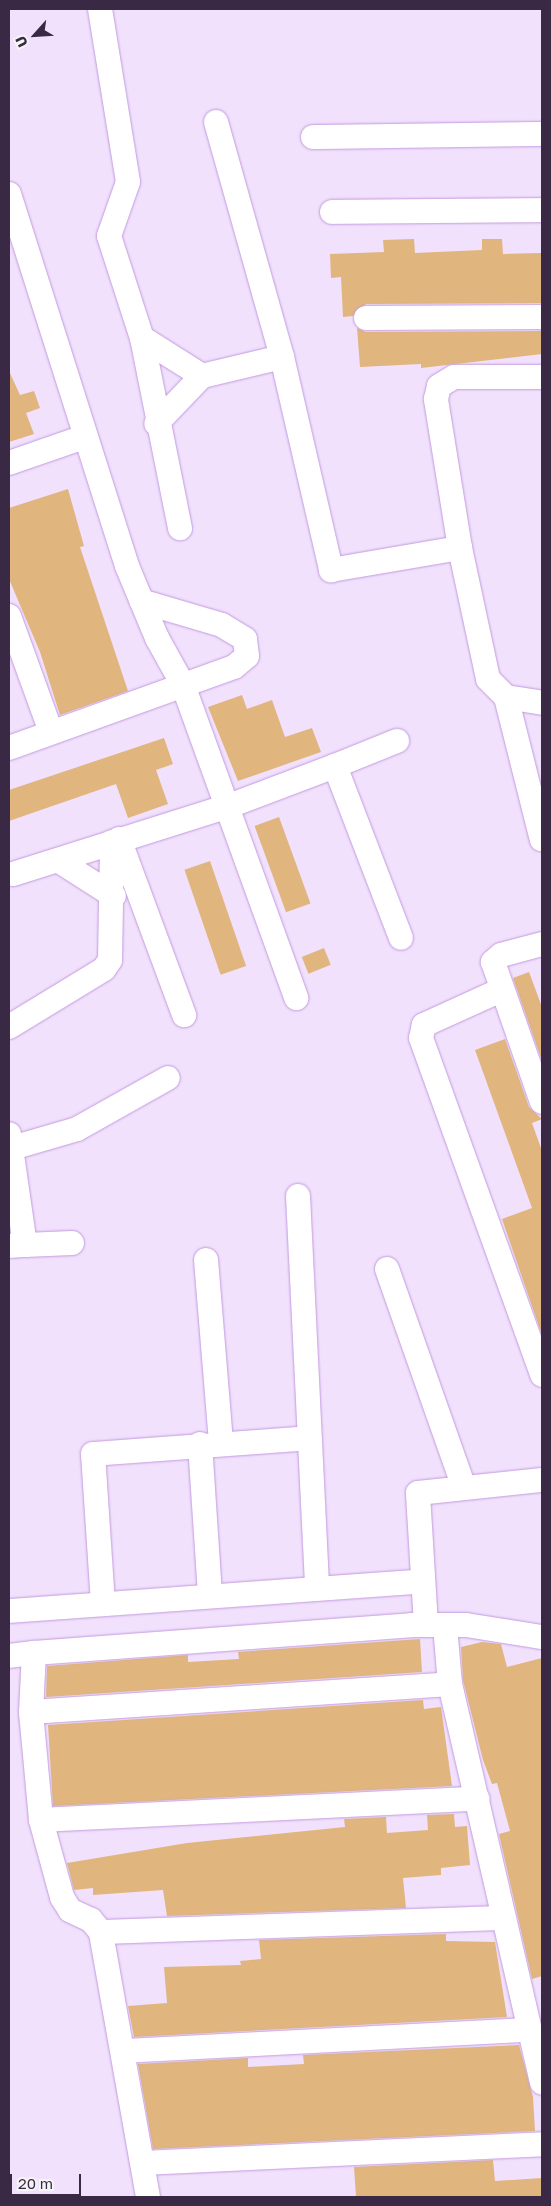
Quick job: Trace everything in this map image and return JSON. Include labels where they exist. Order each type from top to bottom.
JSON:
[{"type":"street","points":[[100,9],[128,182],[109,236],[142,338],[156,424],[180,528]]},
{"type":"street","points":[[216,122],[282,357],[331,570],[460,548]]},
{"type":"street","points":[[313,137],[542,134]]},
{"type":"street","points":[[9,194],[84,437],[141,601],[183,685],[229,806],[296,998]]},
{"type":"street","points":[[332,212],[542,210]]},
{"type":"street","points":[[366,318],[542,317]]},
{"type":"street","points":[[142,338],[202,376]]},
{"type":"street","points":[[156,424],[202,376],[282,357]]},
{"type":"street","points":[[542,377],[454,377],[439,386],[436,399],[460,548],[488,679],[506,697],[542,840]]},
{"type":"street","points":[[9,463],[84,437]]},
{"type":"street","points":[[9,748],[242,662],[249,648],[245,639],[222,625],[141,601]]},
{"type":"street","points":[[9,616],[51,732]]},
{"type":"street","points":[[506,697],[542,703]]},
{"type":"street","points":[[13,874],[59,861],[116,840],[229,806],[397,741]]},
{"type":"street","points":[[335,766],[400,938]]},
{"type":"street","points":[[9,1027],[104,969],[112,946],[116,840]]},
{"type":"street","points":[[116,840],[184,1015]]},
{"type":"street","points":[[59,861],[114,896]]},
{"type":"street","points":[[542,944],[501,955],[493,962],[501,990],[542,1102]]},
{"type":"street","points":[[501,990],[424,1025],[421,1038],[542,1375]]},
{"type":"street","points":[[72,1243],[17,1246],[10,1137],[77,1129],[168,1078]]},
{"type":"street","points":[[298,1196],[317,1588]]},
{"type":"street","points":[[206,1260],[210,1443],[210,1596]]},
{"type":"street","points":[[388,1269],[464,1488]]},
{"type":"street","points":[[103,1604],[93,1454],[210,1443],[309,1438]]},
{"type":"street","points":[[542,1480],[418,1493],[423,1581],[450,1684],[502,1918],[542,2083]]},
{"type":"street","points":[[9,1611],[423,1581]]},
{"type":"street","points":[[9,1656],[435,1625],[542,1637]]},
{"type":"street","points":[[34,1653],[31,1712],[41,1820],[62,1897],[70,1910],[91,1920],[101,1932],[144,2163],[148,2197]]},
{"type":"street","points":[[31,1712],[450,1684]]},
{"type":"street","points":[[41,1820],[477,1799]]},
{"type":"street","points":[[101,1932],[502,1918]]},
{"type":"street","points":[[124,2051],[529,2030]]},
{"type":"street","points":[[144,2163],[542,2144]]},
{"type":"building","points":[[414,239],[415,253],[482,250],[482,239],[502,239],[503,254],[542,253],[542,303],[366,304],[353,316],[343,317],[341,277],[331,278],[330,254],[384,252],[383,240]]},
{"type":"building","points":[[357,328],[366,332],[542,331],[542,354],[421,368],[421,364],[360,367]]},
{"type":"building","points":[[9,371],[20,395],[34,391],[40,408],[26,413],[34,434],[9,442]]},
{"type":"building","points":[[68,489],[84,546],[80,547],[128,691],[60,715],[40,652],[9,579],[9,508]]},
{"type":"building","points":[[242,695],[247,709],[272,700],[285,737],[312,728],[321,752],[238,781],[208,707]]},
{"type":"building","points":[[164,738],[173,764],[156,770],[168,804],[128,818],[116,784],[9,821],[9,790]]},
{"type":"building","points":[[279,817],[310,903],[286,912],[255,826]]},
{"type":"building","points":[[210,861],[246,966],[221,975],[184,870]]},
{"type":"building","points":[[324,948],[331,965],[308,974],[302,957]]},
{"type":"building","points":[[529,972],[542,1007],[542,1061],[513,978]]},
{"type":"building","points":[[505,1039],[529,1107],[542,1119],[532,1123],[542,1151],[542,1335],[502,1219],[532,1208],[475,1050]]},
{"type":"building","points":[[420,1639],[422,1672],[46,1697],[47,1666],[188,1655],[188,1662],[239,1659],[238,1652]]},
{"type":"building","points":[[482,1642],[501,1644],[507,1667],[542,1658],[542,1976],[532,1979],[499,1834],[510,1831],[497,1783],[492,1784],[483,1760],[463,1680],[461,1647]]},
{"type":"building","points":[[423,1700],[424,1709],[441,1707],[452,1786],[53,1806],[48,1725]]},
{"type":"building","points":[[454,1814],[455,1827],[467,1826],[470,1865],[441,1868],[441,1875],[403,1878],[406,1908],[167,1916],[163,1890],[93,1895],[93,1888],[74,1890],[67,1863],[187,1843],[345,1827],[344,1819],[386,1817],[387,1833],[428,1830],[427,1815]]},
{"type":"building","points":[[446,1934],[446,1941],[495,1942],[507,2017],[134,2037],[128,2006],[167,2003],[164,1967],[241,1965],[240,1961],[261,1959],[259,1940]]},
{"type":"building","points":[[519,2045],[533,2097],[535,2131],[153,2149],[138,2064],[248,2058],[248,2067],[304,2064],[303,2055]]},
{"type":"building","points":[[493,2160],[495,2181],[542,2178],[542,2197],[356,2197],[354,2167]]}]
